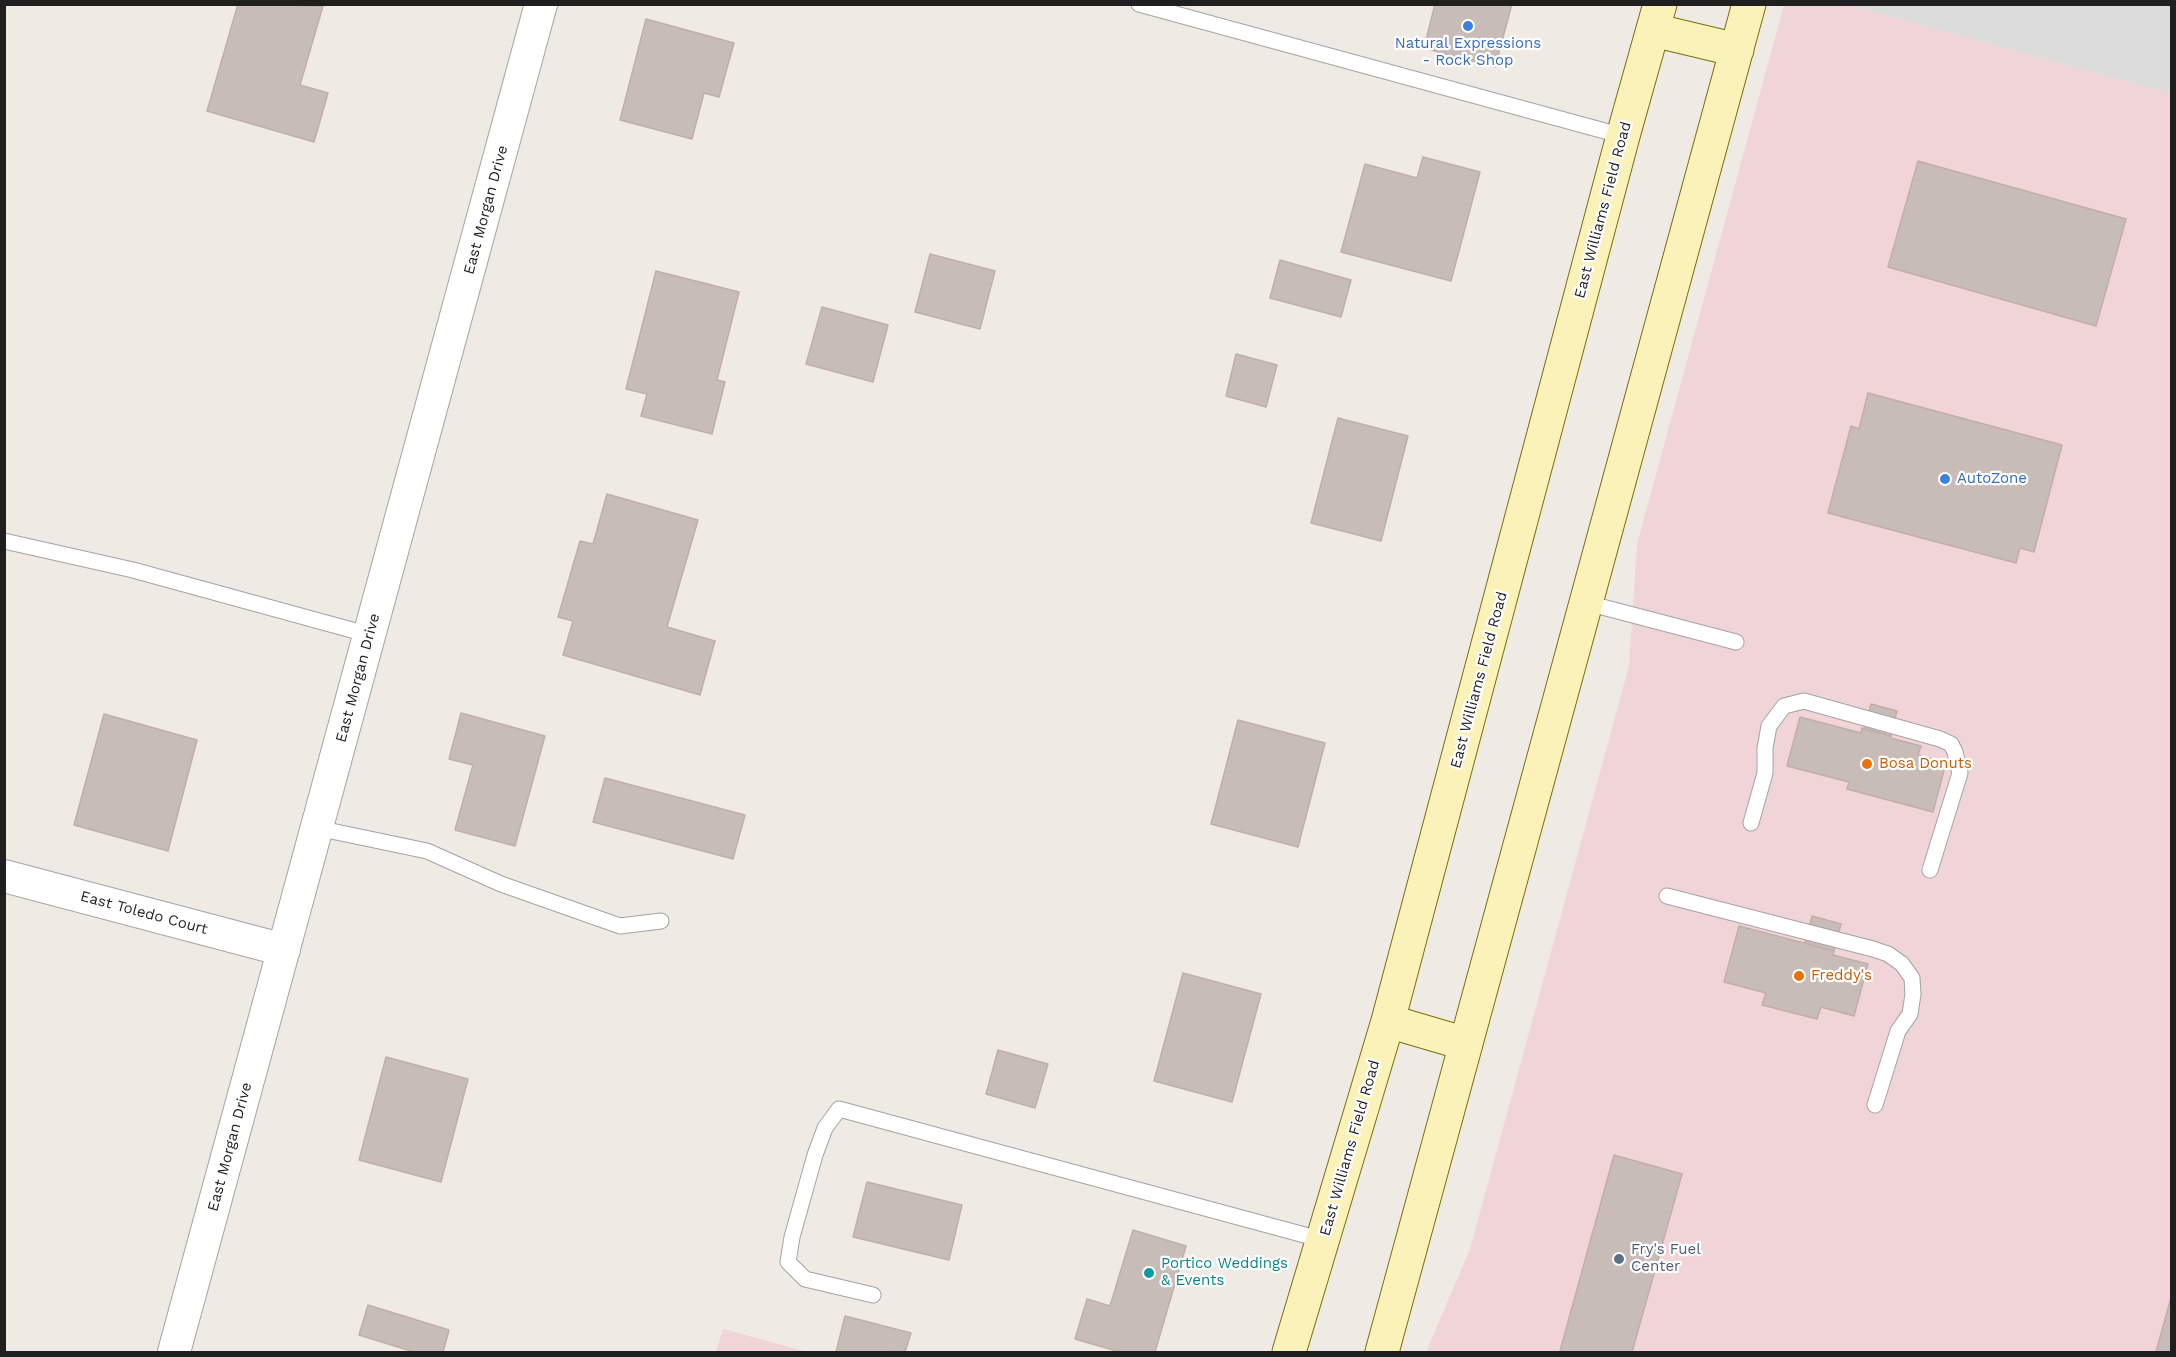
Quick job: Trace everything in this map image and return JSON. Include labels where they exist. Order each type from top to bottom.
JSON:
[{"type":"main road","points":[[1382,1353],[1749,4]]},
{"type":"main road","name":"East Williams Field Road","points":[[1289,1353],[1388,1021],[1656,17]]},
{"type":"main road","points":[[1656,17],[1737,50]]},
{"type":"main road","points":[[1388,1021],[1466,1044]]},
{"type":"street","name":"East Morgan Drive","points":[[174,1353],[541,4]]},
{"type":"street","name":"East Toledo Court","points":[[4,876],[284,950]]},
{"type":"lane","points":[[1139,4],[1623,136]]},
{"type":"lane","points":[[4,541],[133,570],[370,635]]},
{"type":"lane","points":[[1587,603],[1736,642]]},
{"type":"lane","points":[[1751,823],[1765,773],[1765,748],[1769,726],[1784,705],[1804,701],[1951,744],[1956,752],[1960,773],[1930,870]]},
{"type":"lane","points":[[317,828],[427,851],[501,884],[620,926],[661,921]]},
{"type":"lane","points":[[1667,896],[1873,949],[1888,954],[1902,964],[1912,978],[1913,994],[1910,1014],[1898,1031],[1875,1105]]},
{"type":"lane","points":[[873,1295],[805,1279],[788,1262],[792,1237],[815,1155],[825,1128],[839,1108],[1323,1240]]},
{"type":"shaded area","points":[[1784,5],[1847,5],[2171,94],[2171,1352],[1426,1352],[1470,1249],[1629,666],[1637,544]]},
{"type":"shaded area","points":[[1847,5],[2171,5],[2171,94]]},
{"type":"shaded area","points":[[723,1329],[808,1352],[716,1352]]},
{"type":"building","points":[[238,4],[323,6],[300,85],[328,93],[314,142],[207,111]]},
{"type":"building","name":"Natural Expressions - Rock Shop","points":[[1435,4],[1512,4],[1495,67],[1424,48]]},
{"type":"building","points":[[646,19],[734,43],[719,97],[704,93],[692,139],[620,120]]},
{"type":"building","points":[[1423,157],[1480,172],[1451,281],[1341,252],[1365,164],[1417,178]]},
{"type":"building","points":[[1918,161],[2126,219],[2096,326],[1888,267]]},
{"type":"building","points":[[930,254],[995,271],[980,329],[915,312]]},
{"type":"building","points":[[1280,260],[1351,280],[1341,317],[1270,298]]},
{"type":"building","points":[[656,271],[739,292],[717,380],[725,382],[712,434],[641,416],[647,394],[626,389]]},
{"type":"building","points":[[822,307],[888,325],[873,382],[806,364]]},
{"type":"building","points":[[1236,354],[1277,365],[1266,407],[1226,396]]},
{"type":"building","name":"AutoZone","points":[[1868,393],[2062,445],[2034,552],[2020,548],[2016,563],[1828,513],[1851,426],[1859,429]]},
{"type":"building","points":[[1338,418],[1408,436],[1381,541],[1311,523]]},
{"type":"building","points":[[607,494],[698,520],[667,627],[715,641],[700,695],[563,655],[573,621],[558,617],[580,541],[593,544]]},
{"type":"building","points":[[1871,704],[1897,711],[1891,736],[1864,729]]},
{"type":"building","points":[[461,713],[545,736],[515,846],[455,830],[473,765],[449,759]]},
{"type":"building","points":[[104,714],[197,740],[168,851],[74,825]]},
{"type":"building","name":"Bosa Donuts","points":[[1800,717],[1861,733],[1862,728],[1891,736],[1891,738],[1921,746],[1918,755],[1946,763],[1933,812],[1847,789],[1849,782],[1787,766]]},
{"type":"building","points":[[1238,720],[1325,743],[1298,847],[1211,824]]},
{"type":"building","points":[[605,778],[745,815],[733,859],[593,822]]},
{"type":"building","points":[[1812,916],[1841,924],[1834,951],[1805,943]]},
{"type":"building","points":[[1739,926],[1834,951],[1833,955],[1868,964],[1854,1016],[1821,1007],[1817,1019],[1762,1005],[1766,993],[1724,982]]},
{"type":"building","points":[[1183,973],[1261,994],[1232,1102],[1154,1081]]},
{"type":"building","points":[[998,1050],[1048,1064],[1035,1108],[986,1094]]},
{"type":"building","points":[[386,1057],[468,1079],[441,1182],[359,1160]]},
{"type":"building","points":[[1614,1155],[1682,1174],[1632,1352],[1560,1351]]},
{"type":"building","points":[[867,1182],[962,1205],[949,1260],[853,1237]]},
{"type":"building","name":"Portico Weddings & Events","points":[[1133,1230],[1186,1246],[1155,1352],[1120,1352],[1075,1339],[1087,1299],[1110,1306]]},
{"type":"building","points":[[2172,1294],[2172,1352],[2156,1352]]},
{"type":"building","points":[[368,1305],[449,1330],[443,1352],[414,1352],[359,1335]]},
{"type":"building","points":[[845,1316],[911,1333],[905,1352],[836,1352]]},
{"type":"place","name":"Natural Expressions - Rock Shop","points":[[1468,26]]},
{"type":"place","name":"AutoZone","points":[[1945,479]]},
{"type":"place","name":"Bosa Donuts","points":[[1867,764]]},
{"type":"place","name":"Freddy's","points":[[1799,976]]},
{"type":"place","name":"Fry's Fuel Center","points":[[1619,1259]]},
{"type":"place","name":"Portico Weddings & Events","points":[[1149,1273]]}]
